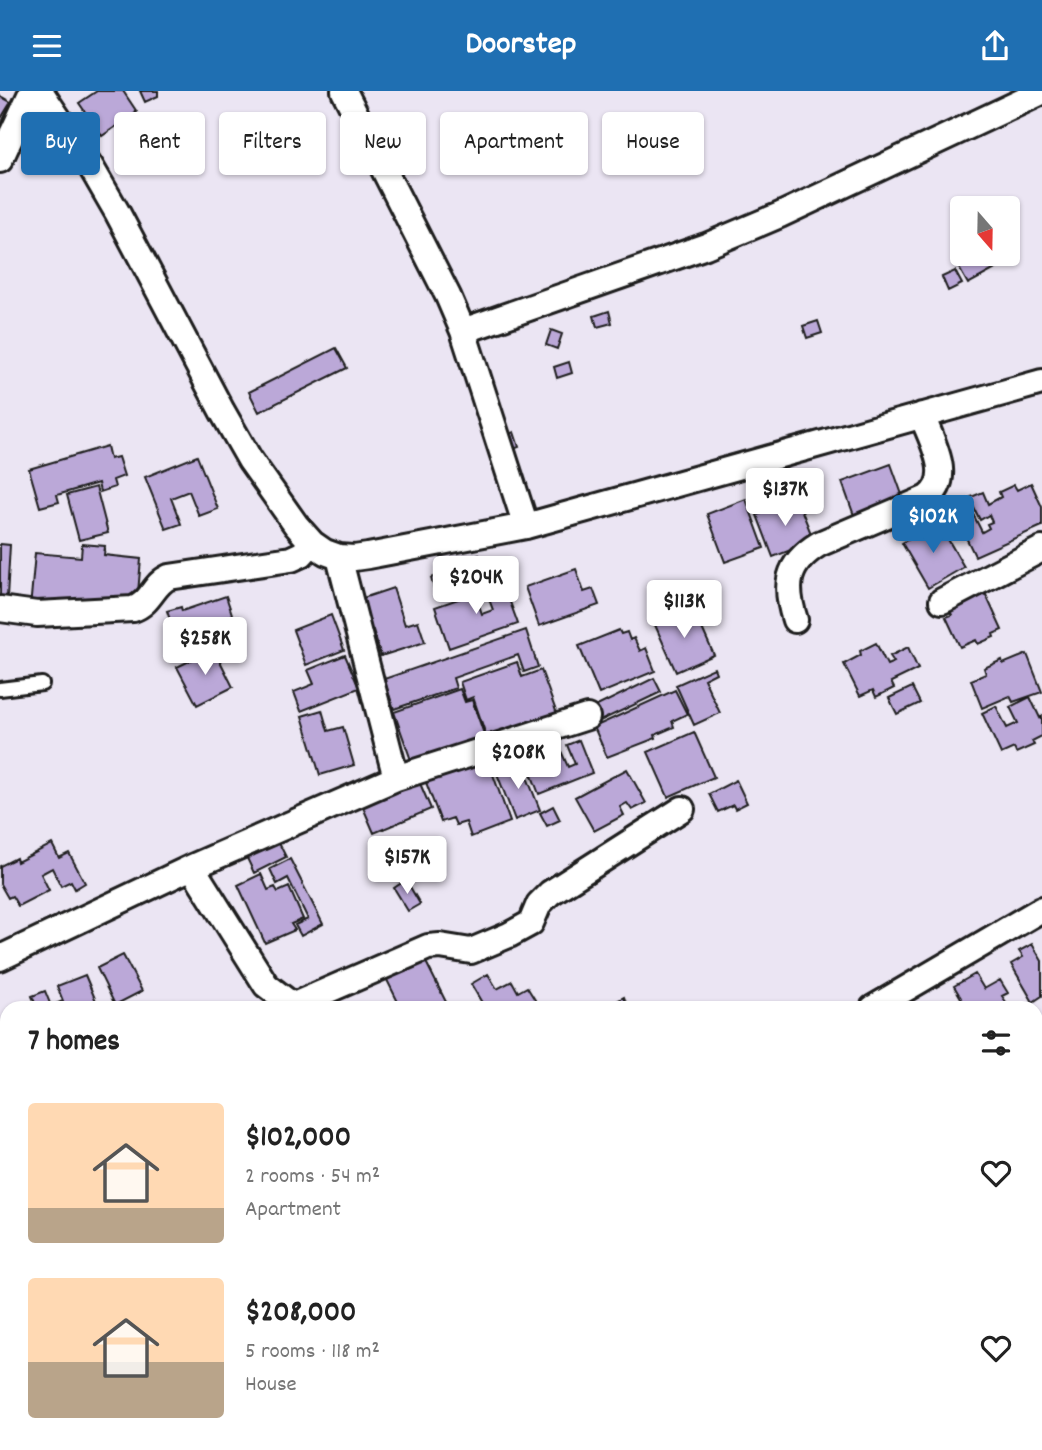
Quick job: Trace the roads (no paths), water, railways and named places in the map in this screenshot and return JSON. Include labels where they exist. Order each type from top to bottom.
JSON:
[{"type":"street","points":[[0,160],[32,91]]},
{"type":"street","points":[[40,91],[91,167],[117,212],[250,460],[312,543],[325,552],[340,557],[368,556],[526,526],[1042,382]]},
{"type":"street","points":[[344,91],[448,296],[463,331],[526,526]]},
{"type":"street","points":[[463,331],[706,246],[780,215],[1042,92]]},
{"type":"street","points":[[795,620],[788,600],[788,587],[797,562],[807,552],[819,544],[927,498],[939,486],[941,470],[922,415]]},
{"type":"street","points":[[0,610],[37,614],[133,609],[142,606],[162,580],[169,577],[291,559],[302,554],[312,543]]},
{"type":"street","points":[[942,601],[1042,549]]},
{"type":"street","points":[[340,557],[396,778]]},
{"type":"street","points":[[0,958],[192,867],[396,778],[587,717]]},
{"type":"street","points":[[308,1001],[428,947],[440,946],[471,951],[509,936],[531,923],[539,904],[550,893],[682,809]]},
{"type":"street","points":[[192,867],[266,985],[287,1001]]},
{"type":"street","points":[[885,1001],[1042,909]]},
{"type":"lane","points":[[0,689],[42,684]]}]
